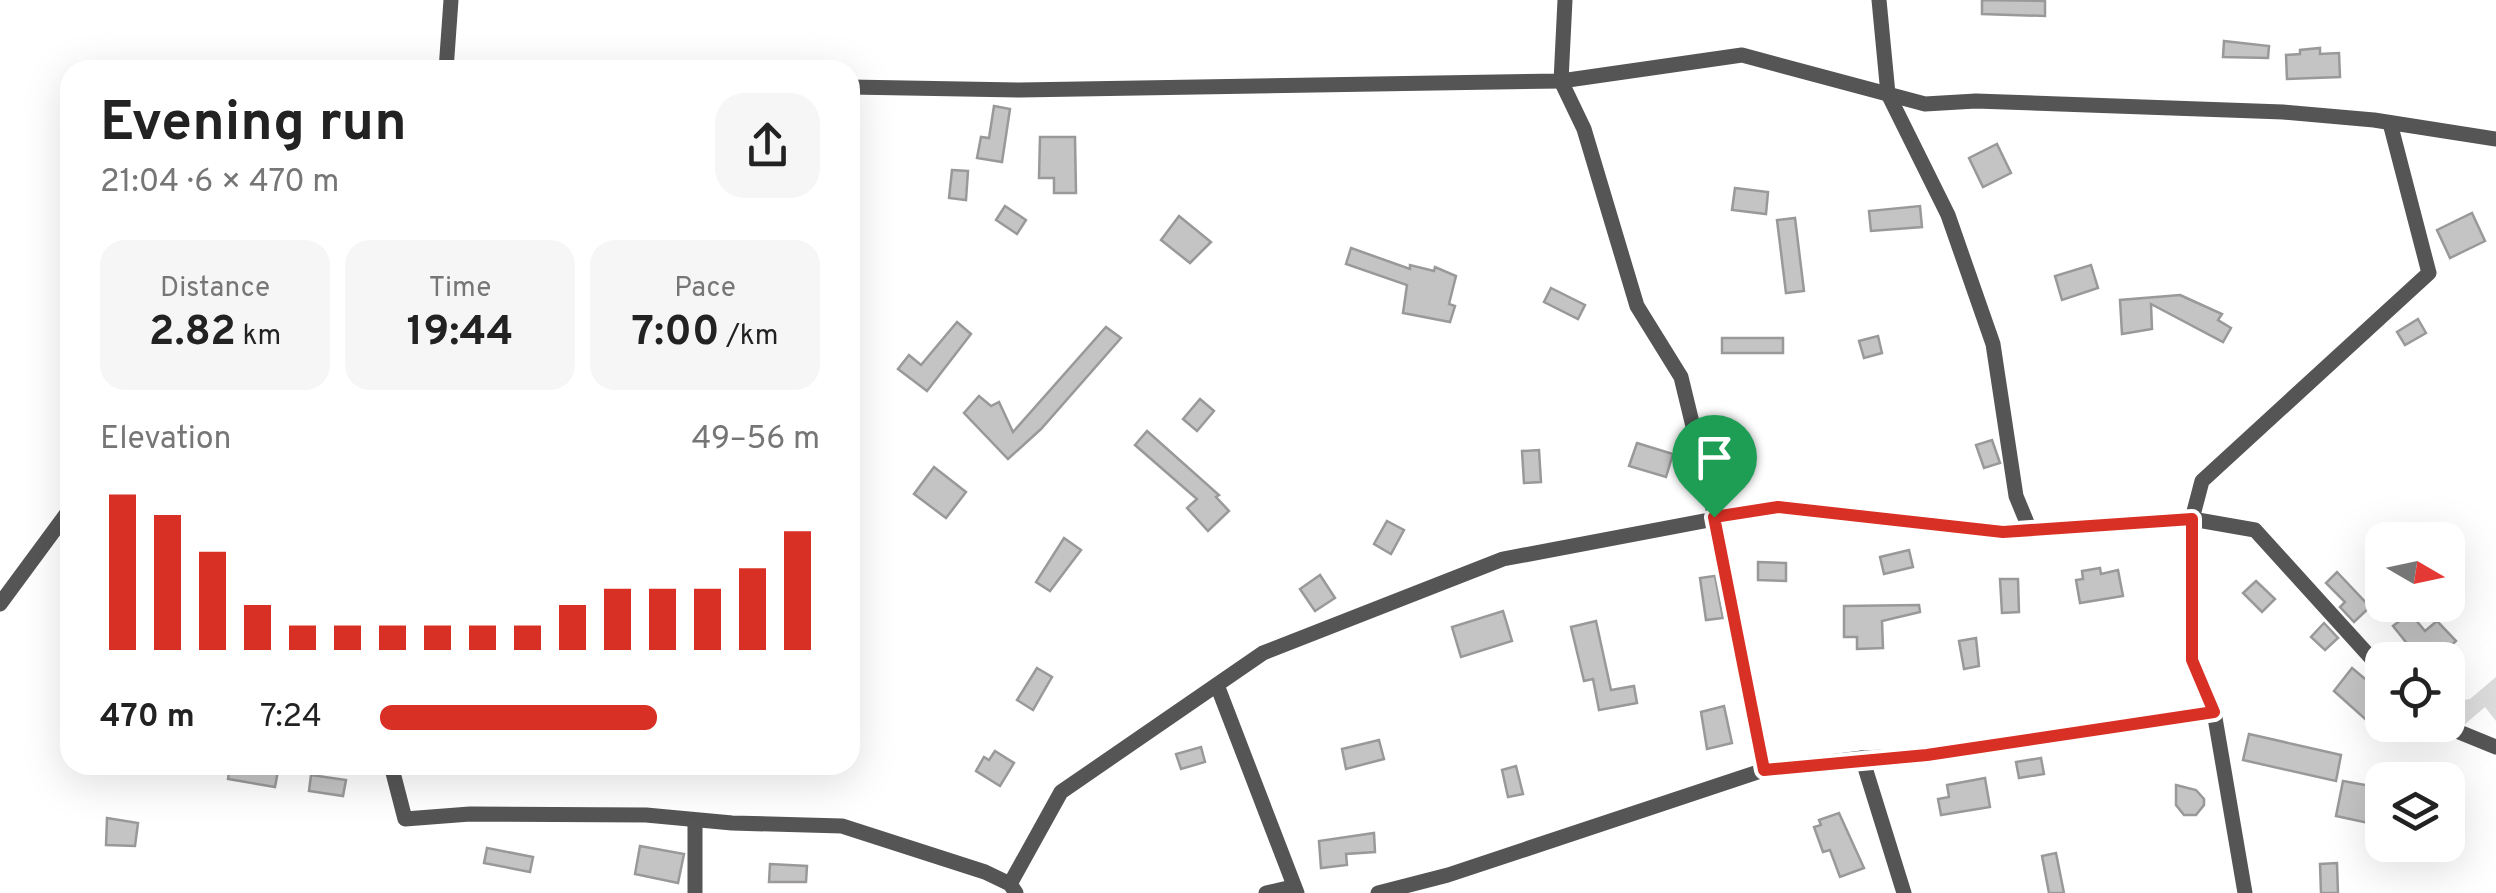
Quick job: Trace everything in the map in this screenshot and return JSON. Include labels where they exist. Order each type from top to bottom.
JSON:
[{"type":"street","points":[[447,60],[451,0]]},
{"type":"street","points":[[1565,0],[1561,81],[1584,129],[1637,306],[1681,376],[1714,517],[1764,770]]},
{"type":"street","points":[[1878,0],[1888,94],[1948,215],[1994,344],[2016,496],[2030,530]]},
{"type":"street","points":[[860,87],[1020,90],[1561,81],[1742,55],[1924,104],[1976,101],[2283,112],[2390,123],[2496,140]]},
{"type":"street","points":[[2246,893],[2214,712],[2192,660],[2192,519],[2202,481],[2429,273],[2390,123]]},
{"type":"street","points":[[394,775],[405,818],[470,814],[628,815],[842,826],[985,872],[1013,889],[1061,792],[1263,653],[1503,559],[1778,507],[2003,532],[2206,518],[2255,530],[2365,651]]},
{"type":"street","points":[[0,604],[60,523]]},
{"type":"street","points":[[1217,686],[1295,890],[1266,893]]},
{"type":"street","points":[[1378,893],[1448,875],[1764,770],[1927,755],[2214,712]]},
{"type":"street","points":[[2465,734],[2496,747]]},
{"type":"street","points":[[1862,758],[1904,893]]},
{"type":"street","points":[[695,893],[696,821]]},
{"type":"shaded area","points":[[2496,677],[2496,721],[2485,707],[2465,724],[2465,700]]},
{"type":"building","points":[[1982,0],[2045,1],[2045,16],[1982,14]]},
{"type":"building","points":[[2224,41],[2269,46],[2268,58],[2223,57]]},
{"type":"building","points":[[2320,48],[2320,54],[2339,53],[2340,77],[2287,79],[2286,55]]},
{"type":"building","points":[[994,106],[1010,109],[1002,162],[977,158],[981,137],[989,138]]},
{"type":"building","points":[[1040,137],[1075,137],[1076,193],[1054,193],[1054,178],[1039,178]]},
{"type":"building","points":[[1997,144],[2011,173],[1983,187],[1969,158]]},
{"type":"building","points":[[952,170],[968,171],[966,200],[949,198]]},
{"type":"building","points":[[1735,188],[1768,192],[1766,214],[1732,210]]},
{"type":"building","points":[[1005,206],[1026,220],[1017,234],[996,220]]},
{"type":"building","points":[[1920,206],[1922,227],[1871,231],[1869,211]]},
{"type":"building","points":[[2472,213],[2485,241],[2450,258],[2437,230]]},
{"type":"building","points":[[1179,216],[1211,242],[1190,263],[1161,240]]},
{"type":"building","points":[[1795,218],[1804,291],[1786,293],[1777,220]]},
{"type":"building","points":[[1351,248],[1410,269],[1410,265],[1434,271],[1435,267],[1456,276],[1449,304],[1455,306],[1450,322],[1403,313],[1407,285],[1346,264]]},
{"type":"building","points":[[2091,265],[2098,288],[2062,300],[2055,276]]},
{"type":"building","points":[[1551,288],[1585,305],[1578,319],[1544,302]]},
{"type":"building","points":[[2180,295],[2222,314],[2218,320],[2231,328],[2223,342],[2151,304],[2152,329],[2122,334],[2120,300]]},
{"type":"building","points":[[2418,319],[2426,333],[2405,345],[2397,332]]},
{"type":"building","points":[[957,322],[971,334],[927,391],[898,369],[909,355],[921,365]]},
{"type":"building","points":[[1106,327],[1121,338],[1041,429],[1008,459],[964,413],[979,396],[991,406],[999,402],[1013,432]]},
{"type":"building","points":[[1878,336],[1882,353],[1864,358],[1859,341]]},
{"type":"building","points":[[1722,338],[1783,338],[1783,353],[1722,353]]},
{"type":"building","points":[[1200,399],[1214,411],[1197,431],[1183,419]]},
{"type":"building","points":[[1147,431],[1219,495],[1216,497],[1229,511],[1208,531],[1187,508],[1197,499],[1135,445]]},
{"type":"building","points":[[1992,440],[2000,463],[1984,468],[1976,445]]},
{"type":"building","points":[[1637,443],[1673,454],[1666,477],[1629,466]]},
{"type":"building","points":[[1539,450],[1541,482],[1524,483],[1522,451]]},
{"type":"building","points":[[934,467],[966,492],[946,518],[914,494]]},
{"type":"building","points":[[1387,521],[1404,530],[1391,554],[1374,544]]},
{"type":"building","points":[[1064,538],[1081,550],[1050,591],[1036,582]]},
{"type":"building","points":[[1909,550],[1913,567],[1884,574],[1880,557]]},
{"type":"building","points":[[1758,562],[1786,563],[1786,581],[1758,580]]},
{"type":"building","points":[[2100,568],[2101,574],[2118,570],[2123,596],[2080,603],[2076,580],[2083,579],[2082,571]]},
{"type":"building","points":[[2337,572],[2365,602],[2365,612],[2354,622],[2340,607],[2345,602],[2326,583]]},
{"type":"building","points":[[1320,575],[1335,598],[1315,611],[1300,589]]},
{"type":"building","points":[[1715,576],[1723,618],[1706,620],[1700,578]]},
{"type":"building","points":[[2000,579],[2018,579],[2019,612],[2002,613]]},
{"type":"building","points":[[2256,581],[2275,599],[2262,612],[2243,593]]},
{"type":"building","points":[[1919,605],[1920,612],[1882,621],[1883,648],[1857,649],[1857,637],[1844,637],[1844,606]]},
{"type":"building","points":[[1503,611],[1512,641],[1461,657],[1452,627]]},
{"type":"building","points":[[1596,621],[1611,690],[1634,686],[1637,703],[1599,710],[1593,679],[1584,681],[1571,627]]},
{"type":"building","points":[[2398,622],[2418,622],[2425,631],[2438,622],[2456,641],[2406,642],[2393,626]]},
{"type":"building","points":[[2324,623],[2338,638],[2325,650],[2311,637]]},
{"type":"building","points":[[1976,638],[1979,666],[1964,669],[1959,641]]},
{"type":"building","points":[[1037,668],[1052,677],[1033,710],[1017,700]]},
{"type":"building","points":[[2352,668],[2365,679],[2365,719],[2334,691]]},
{"type":"building","points":[[1724,706],[1732,743],[1707,749],[1701,712]]},
{"type":"building","points":[[2249,734],[2341,755],[2336,781],[2243,760]]},
{"type":"building","points":[[1379,740],[1384,759],[1346,769],[1342,749]]},
{"type":"building","points":[[1201,747],[1205,762],[1181,769],[1176,754]]},
{"type":"building","points":[[995,751],[1014,763],[1000,786],[976,771],[984,757],[989,760]]},
{"type":"building","points":[[2041,758],[2044,774],[2019,778],[2016,762]]},
{"type":"building","points":[[1516,766],[1523,794],[1508,797],[1502,770]]},
{"type":"building","points":[[229,775],[277,775],[275,787],[228,779]]},
{"type":"building","points":[[311,775],[346,780],[343,796],[309,791]]},
{"type":"building","points":[[1985,778],[1990,807],[1941,815],[1938,799],[1949,797],[1947,785]]},
{"type":"building","points":[[2343,781],[2365,785],[2365,822],[2336,816]]},
{"type":"building","points":[[2176,785],[2196,790],[2204,799],[2196,815],[2184,815],[2176,805]]},
{"type":"building","points":[[1839,813],[1864,868],[1840,877],[1830,850],[1823,852],[1814,827],[1821,825],[1819,820]]},
{"type":"building","points":[[107,818],[138,823],[135,846],[106,845]]},
{"type":"building","points":[[1374,833],[1375,852],[1346,854],[1347,865],[1321,868],[1319,841]]},
{"type":"building","points":[[640,846],[684,854],[678,883],[635,874]]},
{"type":"building","points":[[487,848],[533,857],[530,872],[484,863]]},
{"type":"building","points":[[2056,853],[2064,893],[2049,893],[2042,856]]},
{"type":"building","points":[[2337,863],[2338,893],[2321,893],[2320,864]]},
{"type":"building","points":[[770,864],[807,866],[806,882],[769,882]]},
{"type":"route","points":[[1778,507],[2003,532],[2192,519],[2192,660],[2214,712],[1927,755],[1764,770],[1714,517],[1778,507]]}]
